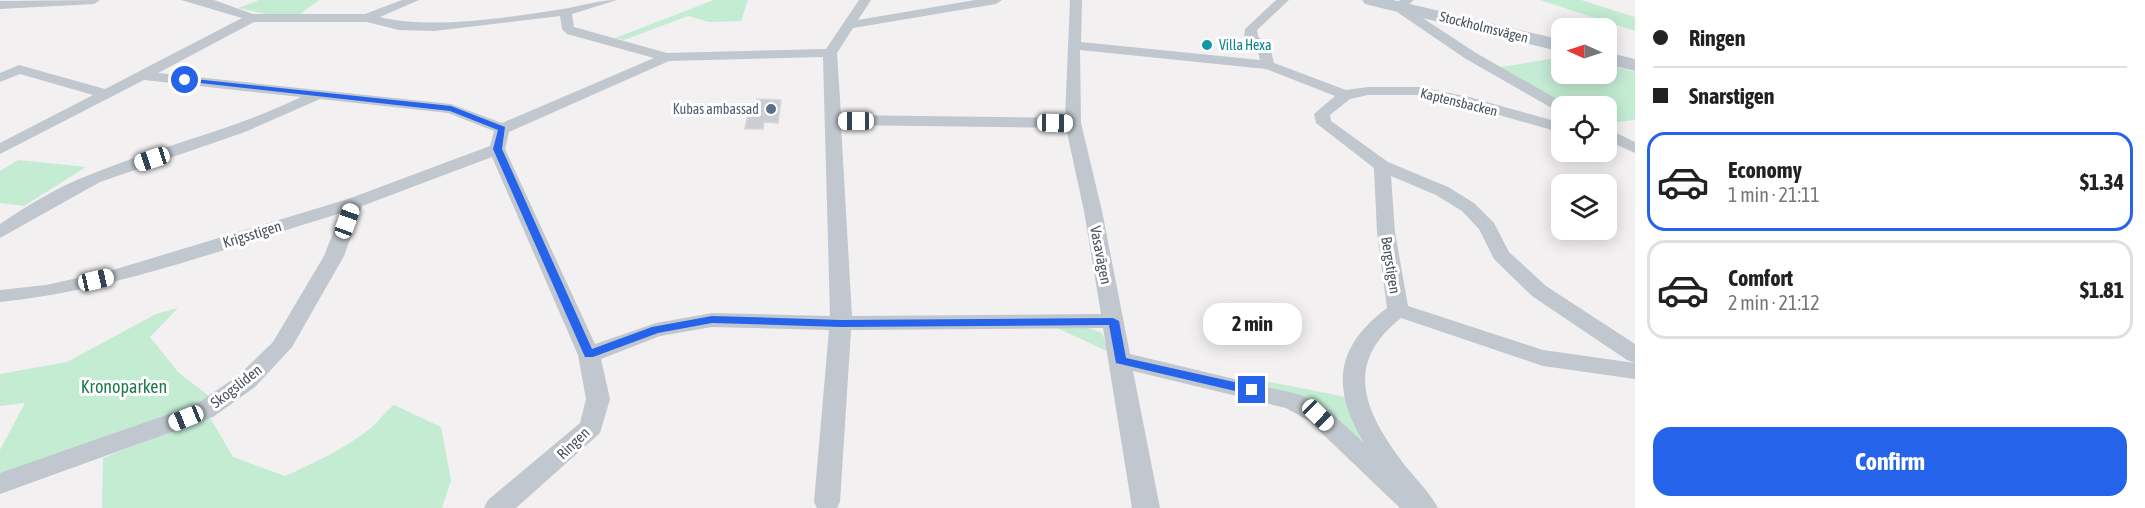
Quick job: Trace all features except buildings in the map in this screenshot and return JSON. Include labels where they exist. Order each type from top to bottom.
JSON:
[{"type":"street","points":[[0,5],[94,0]]},
{"type":"street","points":[[187,0],[214,4],[252,18],[367,18],[420,28],[565,12],[611,0]]},
{"type":"street","points":[[367,18],[412,0]]},
{"type":"street","points":[[827,502],[841,323],[835,120],[830,53],[865,0]]},
{"type":"street","points":[[849,24],[996,0]]},
{"type":"street","name":"Vasavägen","points":[[1076,0],[1073,123],[1113,321],[1146,508]]},
{"type":"street","points":[[1268,65],[1264,51],[1251,37],[1251,29],[1283,0]]},
{"type":"street","name":"Stockholmsvägen","points":[[1371,0],[1403,3],[1551,43]]},
{"type":"street","points":[[1403,3],[1471,56],[1551,102]]},
{"type":"street","points":[[565,12],[568,29],[572,32],[668,57],[830,53]]},
{"type":"street","points":[[0,149],[252,18]]},
{"type":"street","name":"Kaptensbacken","points":[[1074,45],[1268,65],[1345,95],[1368,91],[1420,91],[1464,100],[1551,125]]},
{"type":"street","points":[[141,75],[451,109],[502,129],[668,57]]},
{"type":"street","points":[[0,60],[19,69],[107,94]]},
{"type":"street","points":[[1617,61],[1635,65]]},
{"type":"street","points":[[0,78],[19,69]]},
{"type":"street","points":[[0,232],[77,187],[108,173],[252,125],[317,95]]},
{"type":"street","points":[[1345,95],[1322,114],[1324,123],[1382,166],[1442,191],[1468,207],[1487,227],[1501,255],[1539,291],[1635,355]]},
{"type":"street","points":[[835,120],[1073,123]]},
{"type":"street","points":[[498,149],[502,129]]},
{"type":"street","points":[[1617,139],[1631,147]]},
{"type":"street","name":"Krigsstigen","points":[[0,296],[46,291],[117,275],[354,204],[498,149]]},
{"type":"street","name":"Ringen","points":[[498,149],[589,354],[598,399],[591,427],[498,508]]},
{"type":"street","name":"Bergstigen","points":[[1382,166],[1386,232],[1398,310],[1375,328],[1361,346],[1351,373],[1357,405],[1372,437],[1424,508]]},
{"type":"street","name":"Skogsliden","points":[[0,484],[154,431],[204,411],[247,381],[281,347],[334,256],[354,204]]},
{"type":"street","points":[[1398,310],[1445,323],[1494,343],[1544,358],[1635,370]]},
{"type":"street","points":[[589,354],[656,330],[712,320],[841,323],[1113,321]]},
{"type":"street","points":[[1120,360],[1293,401],[1318,415],[1414,508]]},
{"type":"green space","points":[[259,0],[319,0],[300,14],[266,14],[238,8]]},
{"type":"green space","points":[[714,0],[748,0],[741,21],[709,22],[688,16],[624,40],[615,38]]},
{"type":"green space","points":[[1540,0],[1581,0],[1635,17],[1635,31],[1617,25],[1617,18],[1595,18]]},
{"type":"green space","points":[[1551,59],[1551,84],[1617,84],[1617,68],[1635,72],[1635,120],[1617,122],[1617,96],[1551,96],[1551,98],[1495,68]]},
{"type":"green space","points":[[18,160],[86,167],[24,206],[0,203],[0,171]]},
{"type":"green space","name":"Kronoparken","points":[[178,308],[150,337],[178,372],[210,397],[181,413],[0,481],[0,450],[25,403],[0,406],[0,374],[67,362],[156,314]]},
{"type":"green space","points":[[1055,327],[1086,327],[1102,333],[1109,352]]},
{"type":"green space","points":[[1234,375],[1346,397],[1380,460],[1310,400]]},
{"type":"green space","points":[[394,405],[441,427],[451,480],[442,508],[102,508],[103,458],[209,416],[233,457],[285,476],[344,447],[366,432]]},
{"type":"place","name":"Villa Hexa","points":[[1207,45]]},
{"type":"place","name":"Kubas ambassad","points":[[771,109]]},
{"type":"route","points":[[185,80],[451,109],[502,129],[498,149],[589,354],[656,330],[712,320],[841,323],[1113,321],[1120,360],[1252,390]]}]
